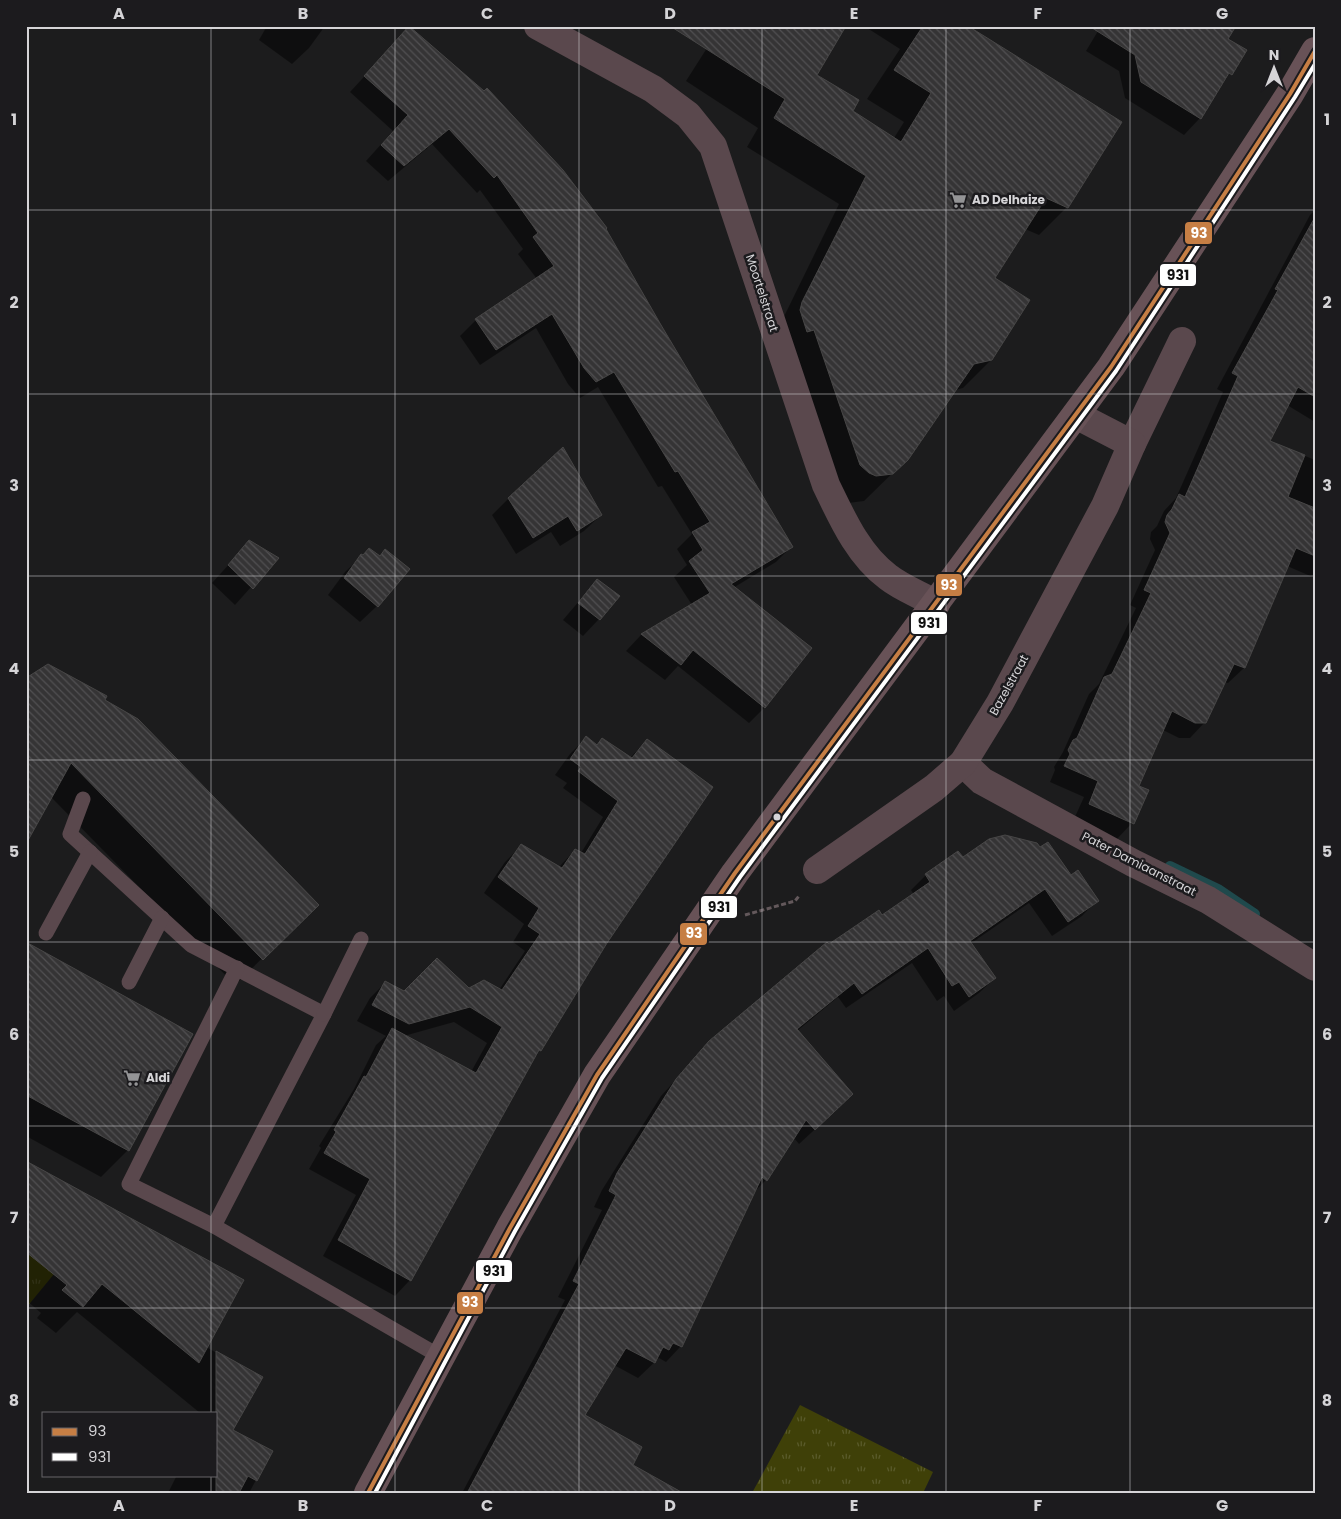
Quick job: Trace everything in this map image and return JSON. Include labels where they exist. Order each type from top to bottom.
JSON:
[{"type":"main road","points":[[368,1493],[597,1075],[735,873],[936,604],[1116,358],[1290,94],[1315,51]]},
{"type":"street","name":"Moortelstraat","points":[[538,26],[654,89],[688,115],[713,146],[826,485],[849,532],[877,569],[890,579],[936,604]]},
{"type":"street","name":"Bazelstraat","points":[[817,870],[934,788],[963,763],[1000,702],[1091,532],[1182,341]]},
{"type":"street","points":[[1076,414],[1132,444]]},
{"type":"street","name":"Pater Damiaanstraat","points":[[963,763],[982,781],[1208,900],[1315,967]]},
{"type":"lane","points":[[83,799],[70,834],[191,945],[324,1014]]},
{"type":"lane","points":[[46,933],[90,852]]},
{"type":"lane","points":[[129,982],[162,918]]},
{"type":"lane","points":[[214,1226],[361,939]]},
{"type":"lane","points":[[237,968],[129,1184],[214,1226],[441,1357]]},
{"type":"path","points":[[699,928],[795,901],[817,870]]},
{"type":"green space","points":[[26,1252],[54,1274],[26,1308]]},
{"type":"green space","points":[[800,1405],[933,1472],[923,1493],[752,1493]]},
{"type":"building","points":[[409,26],[484,91],[487,88],[563,170],[607,228],[661,325],[793,547],[731,584],[812,648],[765,708],[693,650],[681,665],[641,634],[710,593],[689,561],[703,550],[692,532],[710,522],[678,471],[675,472],[614,372],[596,382],[584,368],[552,314],[496,350],[475,319],[554,266],[533,237],[538,233],[497,175],[494,178],[449,129],[404,166],[381,145],[408,115],[364,76]]},
{"type":"building","points":[[670,26],[846,26],[817,75],[859,100],[853,111],[901,142],[931,93],[894,70],[923,26],[968,26],[1122,122],[1068,208],[1046,198],[995,278],[1030,300],[992,360],[974,364],[908,460],[893,474],[876,476],[860,465],[814,330],[807,332],[800,310],[802,302],[866,176],[774,118],[785,99]]},
{"type":"building","points":[[1089,26],[1236,26],[1228,39],[1247,50],[1232,75],[1229,73],[1201,119],[1141,82],[1135,55]]},
{"type":"building","points":[[1315,217],[1315,397],[1298,387],[1270,441],[1305,455],[1288,497],[1315,508],[1315,556],[1296,548],[1245,668],[1234,664],[1206,723],[1195,723],[1172,711],[1139,786],[1149,790],[1134,824],[1089,804],[1098,781],[1064,766],[1070,754],[1068,750],[1073,740],[1077,738],[1104,677],[1112,674],[1151,593],[1144,590],[1170,533],[1165,522],[1167,515],[1179,494],[1185,497],[1238,376],[1232,373],[1278,290],[1275,289]]},
{"type":"building","points":[[563,447],[602,515],[577,531],[568,516],[533,538],[508,498]]},
{"type":"building","points":[[249,540],[279,558],[253,589],[228,565]]},
{"type":"building","points":[[369,548],[380,556],[385,549],[410,569],[378,607],[344,578],[361,554],[363,555]]},
{"type":"building","points":[[597,579],[620,596],[600,620],[578,603]]},
{"type":"building","points":[[48,664],[107,696],[105,700],[138,719],[319,905],[263,960],[71,763],[26,844],[26,678]]},
{"type":"building","points":[[586,736],[597,745],[602,738],[632,758],[647,739],[713,787],[607,943],[541,1051],[539,1050],[411,1281],[338,1240],[370,1179],[324,1153],[336,1132],[334,1130],[364,1076],[366,1077],[392,1028],[476,1073],[502,1027],[470,1007],[409,1024],[372,1005],[385,981],[404,991],[437,958],[469,988],[484,980],[502,990],[540,934],[528,926],[539,908],[498,877],[521,844],[562,868],[575,849],[585,854],[618,801],[578,771],[581,767],[570,759]]},
{"type":"building","points":[[1005,835],[1037,843],[1040,847],[1048,842],[1071,875],[1078,870],[1099,901],[1068,922],[1045,889],[970,941],[996,978],[969,997],[959,982],[952,986],[928,948],[862,994],[854,983],[797,1029],[853,1094],[815,1130],[806,1120],[767,1181],[762,1177],[682,1347],[673,1343],[669,1350],[663,1347],[655,1363],[626,1348],[585,1415],[642,1447],[633,1465],[683,1493],[467,1493],[579,1284],[573,1281],[616,1195],[609,1191],[617,1173],[676,1079],[709,1041],[827,942],[829,944],[879,910],[882,915],[930,882],[925,874],[958,851],[963,857],[989,839]]},
{"type":"building","points":[[26,942],[193,1034],[129,1151],[26,1095]]},
{"type":"building","points":[[26,1161],[244,1280],[199,1363],[102,1284],[83,1307],[62,1290],[67,1285],[26,1252]]},
{"type":"building","points":[[216,1351],[263,1377],[233,1430],[273,1451],[257,1481],[248,1476],[239,1493],[216,1493],[216,1476],[218,1476],[218,1412],[216,1412]]},
{"type":"waterway","points":[[1170,866],[1218,889],[1255,914]]},
{"type":"transit line","name":"93","points":[[368,1493],[510,1228],[597,1075],[735,873],[1111,367],[1290,94],[1315,51]]},
{"type":"transit line","name":"931","points":[[375,1493],[515,1231],[602,1078],[740,877],[1116,371],[1315,64]]},
{"type":"place","name":"AD Delhaize","points":[[958,200]]},
{"type":"place","name":"Aldi","points":[[132,1078]]}]
